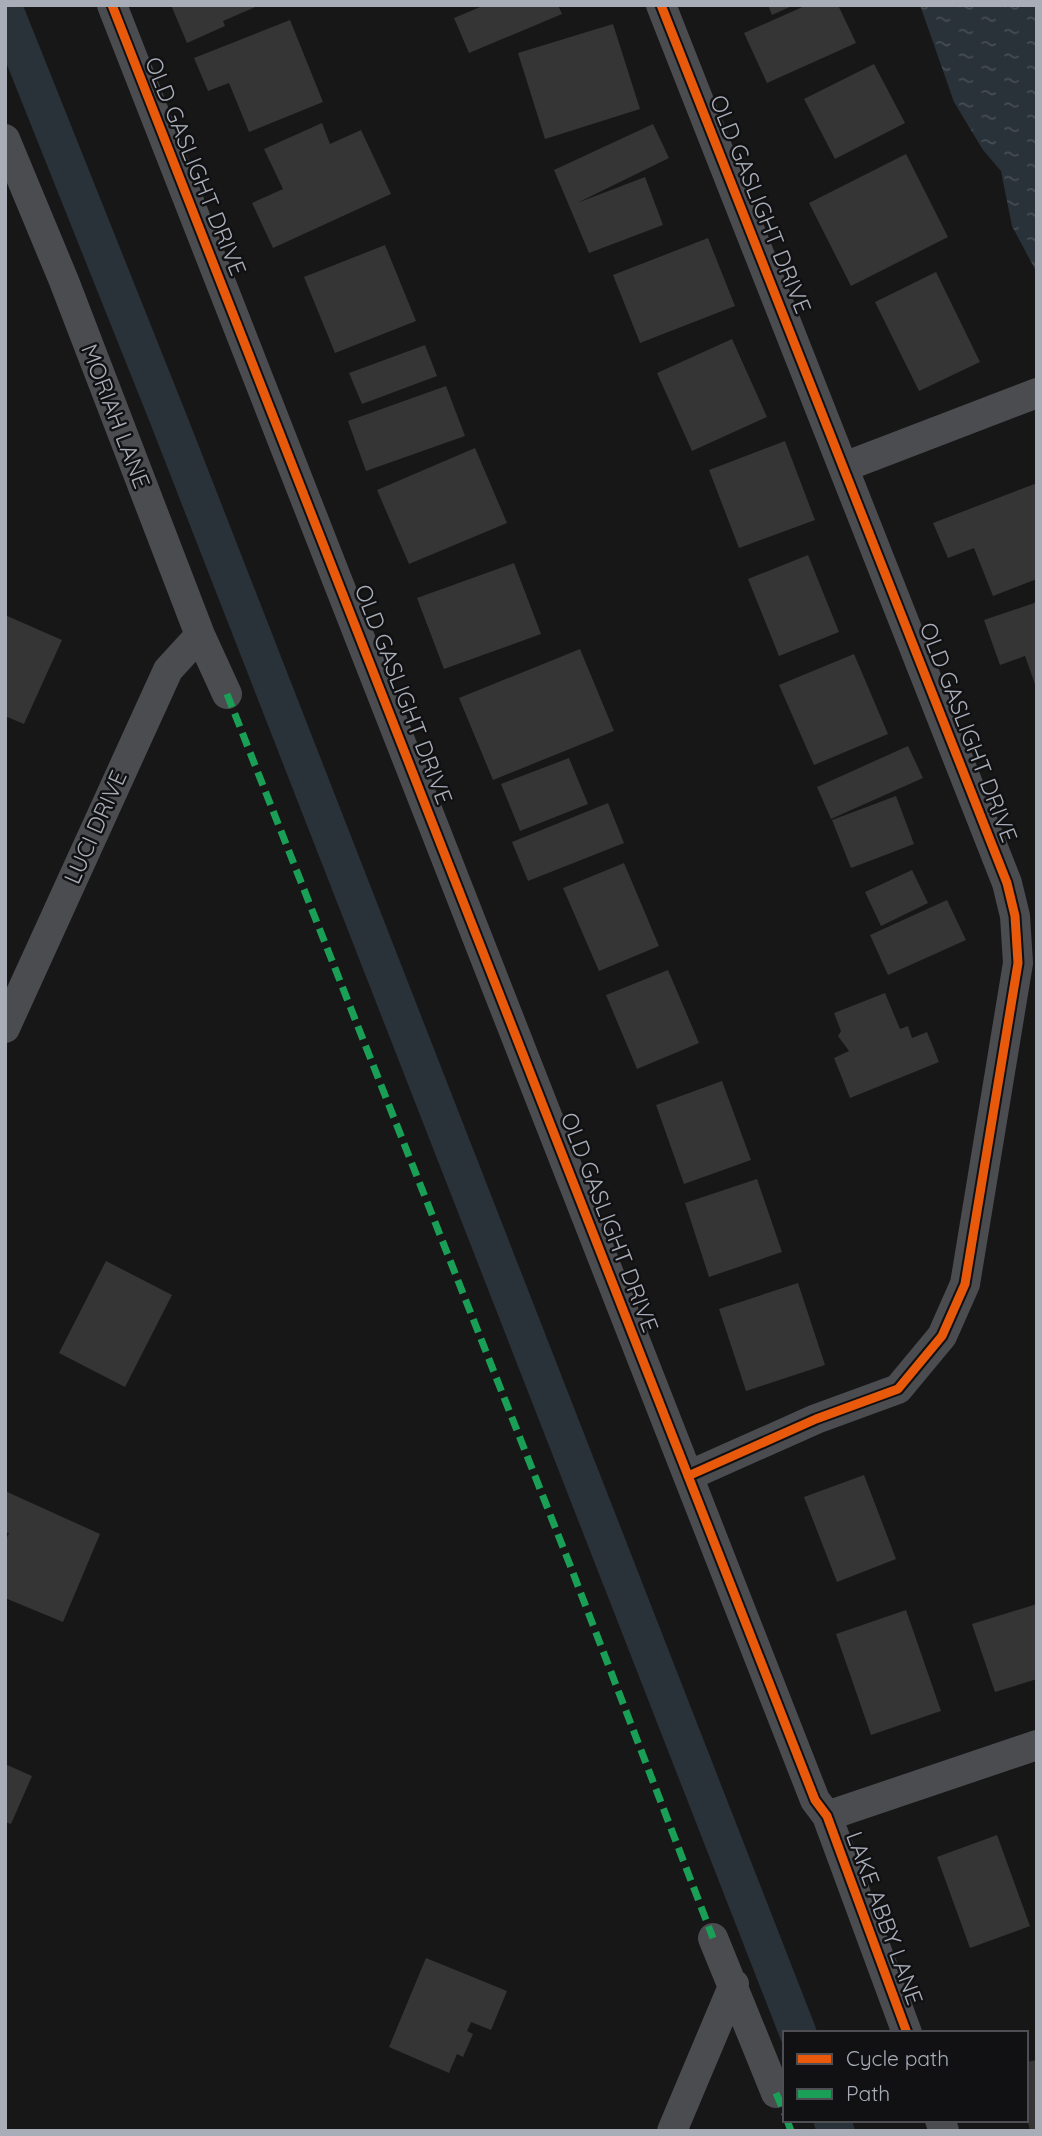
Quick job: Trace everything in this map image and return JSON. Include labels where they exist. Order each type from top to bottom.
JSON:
[{"type":"street","name":"OLD GASLIGHT DRIVE","points":[[112,5],[815,1800],[827,1816]]},
{"type":"street","name":"OLD GASLIGHT DRIVE","points":[[661,5],[1007,883],[1015,916],[1018,964],[965,1284],[942,1336],[898,1389],[817,1419],[688,1476]]},
{"type":"street","name":"MORIAH LANE","points":[[5,139],[64,281],[200,635],[227,694]]},
{"type":"street","points":[[844,467],[1037,393]]},
{"type":"street","name":"LUCI DRIVE","points":[[5,1028],[168,670],[200,635]]},
{"type":"street","name":"LAKE ABBY LANE","points":[[906,2031],[827,1816],[1037,1745]]},
{"type":"street","points":[[713,1938],[734,1984],[776,2093]]},
{"type":"street","points":[[672,2131],[734,1984]]},
{"type":"water","points":[[920,5],[1037,5],[1037,273],[1012,226],[1001,171],[983,150],[954,102]]},
{"type":"building","points":[[171,5],[260,5],[223,21],[225,26],[187,43]]},
{"type":"building","points":[[485,5],[558,5],[562,14],[469,53],[454,18]]},
{"type":"building","points":[[768,5],[794,5],[772,15]]},
{"type":"building","points":[[807,5],[838,5],[856,43],[767,83],[744,33]]},
{"type":"building","points":[[290,20],[323,102],[249,132],[229,83],[208,91],[194,58]]},
{"type":"building","points":[[613,24],[640,109],[545,139],[518,53]]},
{"type":"building","points":[[874,64],[905,123],[835,159],[804,99]]},
{"type":"building","points":[[322,123],[330,144],[361,130],[391,194],[273,248],[252,203],[283,189],[264,149]]},
{"type":"building","points":[[653,124],[669,158],[577,203],[645,177],[663,225],[589,253],[554,170]]},
{"type":"building","points":[[906,154],[948,237],[851,286],[809,203]]},
{"type":"building","points":[[708,238],[735,306],[640,343],[613,275]]},
{"type":"building","points":[[385,245],[416,321],[335,353],[304,277]]},
{"type":"building","points":[[936,272],[980,362],[919,391],[875,302]]},
{"type":"building","points":[[732,339],[767,417],[692,451],[657,373]]},
{"type":"building","points":[[425,345],[437,376],[362,404],[349,373]]},
{"type":"building","points":[[446,386],[465,436],[366,471],[348,421]]},
{"type":"building","points":[[785,441],[815,520],[739,548],[709,470]]},
{"type":"building","points":[[475,448],[507,523],[409,564],[377,490]]},
{"type":"building","points":[[1037,483],[1037,579],[993,596],[974,548],[948,558],[933,523]]},
{"type":"building","points":[[808,555],[839,632],[779,656],[748,579]]},
{"type":"building","points":[[514,563],[541,634],[444,669],[417,598]]},
{"type":"building","points":[[1037,602],[1036,687],[1025,656],[1000,665],[984,620]]},
{"type":"building","points":[[5,615],[62,640],[24,724],[5,716]]},
{"type":"building","points":[[580,649],[614,731],[493,780],[459,698]]},
{"type":"building","points":[[854,654],[888,734],[814,765],[779,685]]},
{"type":"building","points":[[908,746],[923,778],[831,819],[817,787]]},
{"type":"building","points":[[569,758],[588,804],[520,831],[501,784]]},
{"type":"building","points":[[896,796],[914,844],[851,868],[832,820]]},
{"type":"building","points":[[608,803],[624,843],[528,881],[512,842]]},
{"type":"building","points":[[624,863],[659,946],[599,971],[563,888]]},
{"type":"building","points":[[912,870],[928,903],[881,926],[865,892]]},
{"type":"building","points":[[947,900],[966,940],[888,975],[870,935]]},
{"type":"building","points":[[668,970],[699,1043],[637,1069],[606,995]]},
{"type":"building","points":[[885,993],[900,1029],[908,1026],[912,1038],[927,1032],[939,1062],[850,1098],[834,1058],[849,1051],[838,1036],[841,1031],[834,1013]]},
{"type":"building","points":[[722,1081],[751,1160],[684,1184],[656,1105]]},
{"type":"building","points":[[757,1179],[782,1252],[709,1277],[685,1203]]},
{"type":"building","points":[[106,1261],[172,1295],[125,1387],[59,1353]]},
{"type":"building","points":[[798,1283],[825,1365],[746,1391],[719,1309]]},
{"type":"building","points":[[864,1475],[896,1559],[837,1582],[804,1497]]},
{"type":"building","points":[[5,1491],[100,1534],[63,1622],[5,1598],[5,1542],[9,1533],[5,1532]]},
{"type":"building","points":[[1037,1604],[1037,1679],[995,1692],[972,1624]]},
{"type":"building","points":[[906,1610],[941,1711],[871,1735],[836,1634]]},
{"type":"building","points":[[5,1764],[32,1776],[11,1824],[5,1822]]},
{"type":"building","points":[[997,1835],[1030,1926],[970,1948],[937,1857]]},
{"type":"building","points":[[426,1958],[507,1991],[491,2030],[471,2022],[467,2031],[473,2034],[463,2057],[457,2054],[449,2073],[389,2047]]},
{"type":"building","points":[[1037,2060],[1037,2131],[1030,2131],[1028,2122],[1028,2062]]},
{"type":"waterway","points":[[5,10],[168,418],[797,2031]]},
{"type":"waterway","points":[[833,2122],[836,2131]]},
{"type":"marked path","points":[[227,694],[570,1565],[713,1938]]},
{"type":"marked path","points":[[776,2093],[783,2109]]},
{"type":"marked path","points":[[788,2122],[791,2131]]},
{"type":"cycle path","points":[[112,5],[815,1800],[827,1816],[906,2031]]},
{"type":"cycle path","points":[[661,5],[1007,883],[1015,916],[1018,963],[965,1284],[942,1336],[898,1389],[816,1419],[688,1476]]}]
